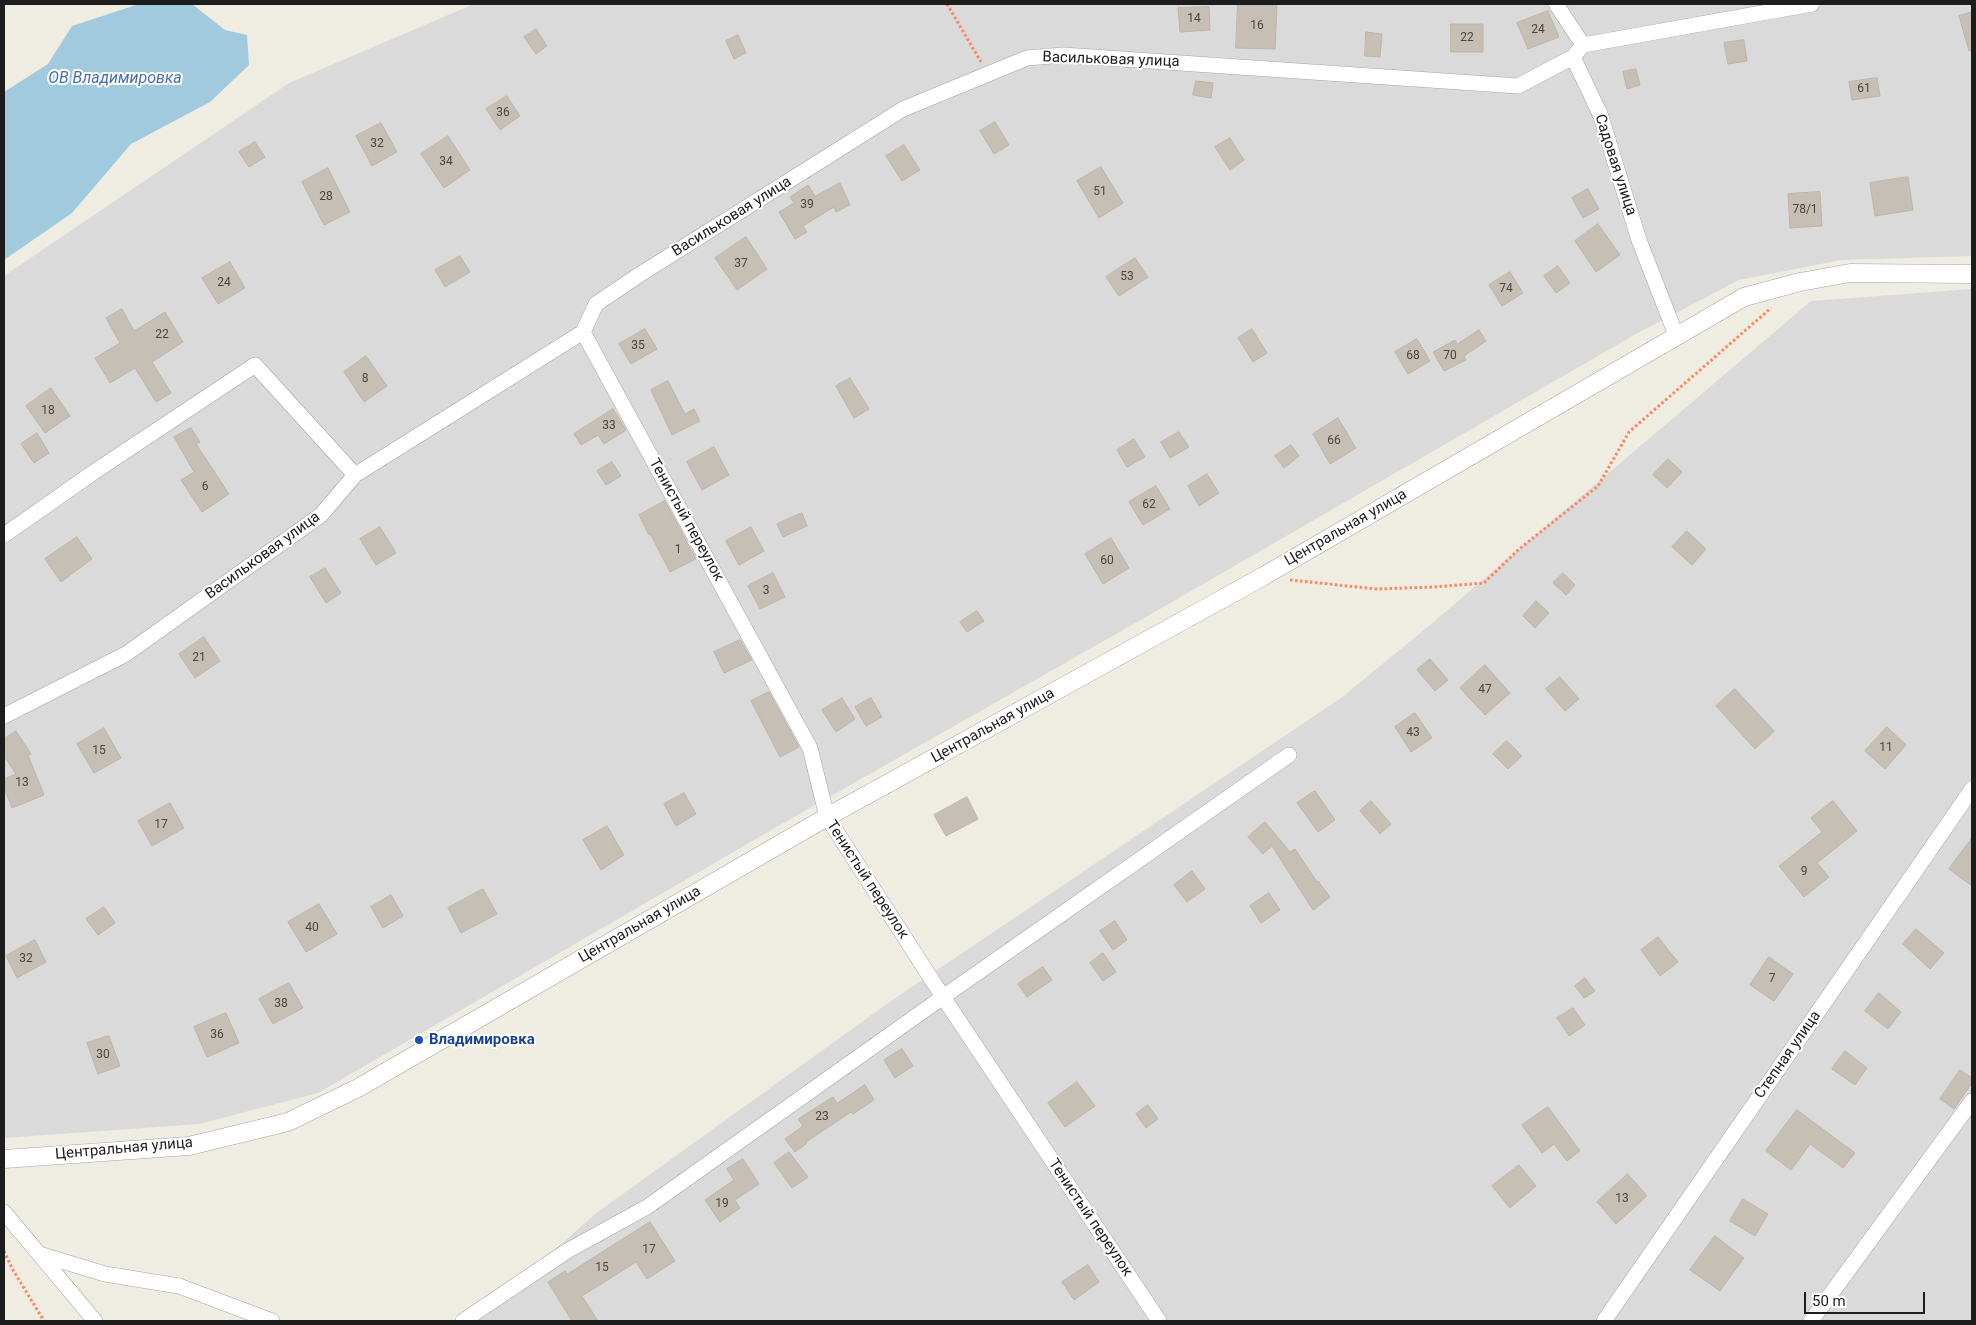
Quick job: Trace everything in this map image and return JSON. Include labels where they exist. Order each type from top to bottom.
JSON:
[{"type":"street","points":[[1556,4],[1583,45]]},
{"type":"street","points":[[1573,57],[1583,45],[1812,4]]},
{"type":"street","name":"Васильковая улица","points":[[4,716],[126,654],[321,514],[355,475],[583,332],[596,304],[639,275],[903,109],[987,73],[1027,58],[1064,55],[1518,86],[1573,57]]},
{"type":"street","name":"Садовая улица","points":[[1573,57],[1600,114],[1639,240],[1676,335]]},
{"type":"street","name":"Центральная улица","points":[[4,1159],[190,1146],[288,1122],[358,1088],[827,817],[1262,577],[1744,297],[1800,282],[1850,273],[1972,274]]},
{"type":"street","name":"Тенистый переулок","points":[[583,332],[810,748],[827,817],[942,997],[1159,1321]]},
{"type":"street","points":[[4,535],[255,365],[355,475]]},
{"type":"street","points":[[464,1321],[567,1251],[647,1207],[942,997],[1289,755]]},
{"type":"street","name":"Степная улица","points":[[1604,1321],[1972,789]]},
{"type":"street","points":[[1811,1321],[1972,1101]]},
{"type":"street","points":[[4,1212],[95,1321]]},
{"type":"street","points":[[39,1254],[104,1274],[179,1286],[272,1321]]},
{"type":"path","points":[[947,4],[987,73]]},
{"type":"path","points":[[1262,577],[1378,589],[1484,583],[1518,550],[1598,486],[1629,432],[1772,307]]},
{"type":"path","points":[[4,1251],[13,1270],[44,1321]]},
{"type":"shaded area","points":[[474,4],[1972,4],[1972,256],[1841,260],[1739,280],[1636,334],[1153,613],[780,825],[318,1093],[199,1124],[4,1138],[4,276],[289,83]]},
{"type":"shaded area","points":[[1972,289],[1972,1321],[475,1321],[595,1214],[891,1001],[1341,698],[1424,630],[1811,301]]},
{"type":"water","name":"ОВ Владимировка","points":[[139,4],[192,4],[225,30],[247,35],[249,65],[210,102],[131,144],[72,213],[4,260],[4,92],[48,64],[72,26]]},
{"type":"building","points":[[1238,4],[1277,4],[1275,49],[1236,48]]},
{"type":"building","points":[[1209,7],[1210,30],[1180,32],[1178,8]]},
{"type":"building","points":[[1548,11],[1559,37],[1528,49],[1517,23]]},
{"type":"building","points":[[1972,12],[1972,50],[1969,51],[1959,16]]},
{"type":"building","points":[[1451,24],[1483,24],[1483,52],[1451,52]]},
{"type":"building","points":[[536,29],[547,46],[536,54],[524,37]]},
{"type":"building","points":[[1366,32],[1382,34],[1380,57],[1365,56]]},
{"type":"building","points":[[738,35],[746,53],[734,59],[726,41]]},
{"type":"building","points":[[1744,40],[1747,61],[1728,64],[1724,43]]},
{"type":"building","points":[[1636,69],[1640,85],[1627,89],[1623,72]]},
{"type":"building","points":[[1877,78],[1880,96],[1852,100],[1849,82]]},
{"type":"building","points":[[1196,81],[1213,83],[1211,98],[1193,95]]},
{"type":"building","points":[[507,96],[520,116],[500,130],[486,109]]},
{"type":"building","points":[[995,122],[1009,145],[994,154],[980,131]]},
{"type":"building","points":[[381,123],[397,152],[372,166],[356,136]]},
{"type":"building","points":[[448,136],[470,170],[444,188],[421,154]]},
{"type":"building","points":[[1230,138],[1244,160],[1230,170],[1215,147]]},
{"type":"building","points":[[255,142],[265,157],[249,167],[239,152]]},
{"type":"building","points":[[904,145],[920,170],[902,181],[886,156]]},
{"type":"building","points":[[1101,167],[1123,203],[1099,218],[1077,181]]},
{"type":"building","points":[[328,168],[350,212],[324,225],[302,182]]},
{"type":"building","points":[[1908,177],[1913,210],[1875,216],[1870,183]]},
{"type":"building","points":[[840,183],[850,205],[836,212],[834,207],[803,226],[807,232],[795,239],[779,212],[794,203],[790,197],[808,185],[815,196]]},
{"type":"building","points":[[1588,189],[1599,209],[1583,218],[1572,198]]},
{"type":"building","points":[[1820,192],[1822,226],[1790,228],[1788,194]]},
{"type":"building","points":[[1598,224],[1620,255],[1596,272],[1575,241]]},
{"type":"building","points":[[746,237],[767,269],[737,290],[715,258]]},
{"type":"building","points":[[460,256],[470,272],[445,287],[435,270]]},
{"type":"building","points":[[1135,258],[1148,277],[1119,296],[1106,277]]},
{"type":"building","points":[[230,262],[245,288],[218,304],[202,278]]},
{"type":"building","points":[[1558,266],[1570,283],[1556,293],[1544,276]]},
{"type":"building","points":[[1510,272],[1523,293],[1502,306],[1489,285]]},
{"type":"building","points":[[122,309],[134,331],[165,312],[183,342],[152,362],[171,393],[156,402],[135,368],[110,383],[95,358],[120,343],[106,318]]},
{"type":"building","points":[[645,329],[657,349],[631,364],[619,344]]},
{"type":"building","points":[[1252,329],[1267,353],[1253,362],[1238,338]]},
{"type":"building","points":[[1479,330],[1486,341],[1464,356],[1466,360],[1444,371],[1433,352],[1455,340],[1457,344]]},
{"type":"building","points":[[1417,339],[1430,361],[1408,374],[1395,352]]},
{"type":"building","points":[[366,356],[387,386],[364,402],[344,372]]},
{"type":"building","points":[[850,378],[869,409],[854,418],[836,386]]},
{"type":"building","points":[[668,381],[685,414],[694,409],[700,421],[672,435],[651,390]]},
{"type":"building","points":[[51,388],[70,416],[45,433],[26,406]]},
{"type":"building","points":[[613,409],[626,430],[604,444],[598,435],[581,445],[574,434]]},
{"type":"building","points":[[1338,418],[1356,448],[1330,464],[1313,434]]},
{"type":"building","points":[[191,428],[200,442],[196,444],[229,494],[202,512],[181,480],[194,472],[174,437]]},
{"type":"building","points":[[1179,432],[1189,447],[1170,458],[1161,442]]},
{"type":"building","points":[[37,433],[49,453],[34,463],[21,444]]},
{"type":"building","points":[[1134,439],[1145,457],[1127,467],[1117,450]]},
{"type":"building","points":[[1291,445],[1299,456],[1284,468],[1275,456]]},
{"type":"building","points":[[714,447],[729,475],[702,490],[687,462]]},
{"type":"building","points":[[1668,459],[1682,472],[1667,488],[1653,475]]},
{"type":"building","points":[[612,462],[621,476],[606,485],[597,471]]},
{"type":"building","points":[[1207,474],[1219,493],[1199,506],[1188,486]]},
{"type":"building","points":[[1156,486],[1170,509],[1143,525],[1129,502]]},
{"type":"building","points":[[665,501],[696,559],[670,572],[639,515]]},
{"type":"building","points":[[802,513],[807,526],[783,537],[777,524]]},
{"type":"building","points":[[380,527],[396,553],[376,565],[360,539]]},
{"type":"building","points":[[751,527],[764,551],[739,565],[726,541]]},
{"type":"building","points":[[1687,531],[1706,549],[1692,565],[1672,547]]},
{"type":"building","points":[[77,537],[92,559],[61,582],[45,559]]},
{"type":"building","points":[[1111,538],[1129,568],[1103,584],[1085,554]]},
{"type":"building","points":[[325,568],[341,593],[326,603],[310,577]]},
{"type":"building","points":[[773,573],[785,597],[760,609],[748,586]]},
{"type":"building","points":[[1563,573],[1575,585],[1566,595],[1553,583]]},
{"type":"building","points":[[1536,601],[1549,613],[1535,628],[1523,616]]},
{"type":"building","points":[[977,611],[984,621],[967,632],[960,622]]},
{"type":"building","points":[[204,637],[220,661],[195,678],[179,654]]},
{"type":"building","points":[[740,640],[752,660],[724,673],[714,652]]},
{"type":"building","points":[[1430,659],[1448,680],[1435,691],[1417,670]]},
{"type":"building","points":[[1485,665],[1510,693],[1485,715],[1460,688]]},
{"type":"building","points":[[1560,677],[1579,699],[1565,711],[1546,689]]},
{"type":"building","points":[[1735,689],[1774,731],[1755,749],[1716,706]]},
{"type":"building","points":[[769,692],[799,747],[780,757],[751,701]]},
{"type":"building","points":[[842,698],[855,719],[836,732],[822,710]]},
{"type":"building","points":[[871,698],[882,717],[866,726],[855,707]]},
{"type":"building","points":[[1415,713],[1432,738],[1411,752],[1395,727]]},
{"type":"building","points":[[1887,727],[1906,745],[1885,769],[1865,751]]},
{"type":"building","points":[[104,728],[121,758],[94,773],[77,744]]},
{"type":"building","points":[[16,731],[31,754],[28,755],[44,795],[12,808],[4,787],[4,779],[16,774],[4,756],[4,739]]},
{"type":"building","points":[[1507,741],[1522,756],[1508,769],[1493,754]]},
{"type":"building","points":[[1315,791],[1335,820],[1318,832],[1297,803]]},
{"type":"building","points":[[684,793],[696,814],[676,826],[664,804]]},
{"type":"building","points":[[967,797],[978,819],[946,836],[934,815]]},
{"type":"building","points":[[1371,801],[1391,824],[1380,834],[1360,811]]},
{"type":"building","points":[[1833,801],[1857,831],[1817,863],[1829,877],[1804,897],[1779,866],[1822,832],[1811,818]]},
{"type":"building","points":[[170,803],[184,828],[152,846],[138,821]]},
{"type":"building","points":[[1265,822],[1290,852],[1295,849],[1317,882],[1330,897],[1313,910],[1272,846],[1263,854],[1248,837]]},
{"type":"building","points":[[607,826],[624,855],[601,870],[583,840]]},
{"type":"building","points":[[1972,838],[1972,886],[1949,869]]},
{"type":"building","points":[[1192,871],[1205,889],[1187,902],[1174,885]]},
{"type":"building","points":[[483,889],[497,914],[461,933],[448,908]]},
{"type":"building","points":[[1269,893],[1280,910],[1261,923],[1250,906]]},
{"type":"building","points":[[391,895],[403,916],[383,928],[371,907]]},
{"type":"building","points":[[319,904],[337,934],[306,952],[288,922]]},
{"type":"building","points":[[104,907],[115,923],[98,935],[86,919]]},
{"type":"building","points":[[1115,921],[1127,940],[1113,950],[1100,931]]},
{"type":"building","points":[[1916,929],[1944,953],[1930,969],[1903,944]]},
{"type":"building","points":[[1658,937],[1678,962],[1660,976],[1641,950]]},
{"type":"building","points":[[35,940],[46,962],[17,978],[6,956]]},
{"type":"building","points":[[1103,953],[1116,972],[1103,981],[1090,963]]},
{"type":"building","points":[[1769,957],[1793,974],[1774,1001],[1750,985]]},
{"type":"building","points":[[1043,967],[1052,980],[1027,997],[1018,984]]},
{"type":"building","points":[[1585,978],[1595,991],[1584,998],[1575,986]]},
{"type":"building","points":[[289,983],[303,1008],[273,1024],[259,999]]},
{"type":"building","points":[[1879,993],[1901,1012],[1888,1029],[1865,1011]]},
{"type":"building","points":[[1573,1008],[1585,1025],[1569,1036],[1557,1018]]},
{"type":"building","points":[[226,1013],[239,1043],[207,1057],[194,1027]]},
{"type":"building","points":[[109,1036],[120,1066],[98,1074],[87,1043]]},
{"type":"building","points":[[902,1049],[913,1066],[895,1078],[884,1060]]},
{"type":"building","points":[[1845,1051],[1867,1068],[1855,1085],[1832,1069]]},
{"type":"building","points":[[1960,1070],[1972,1078],[1972,1083],[1954,1109],[1940,1099]]},
{"type":"building","points":[[1077,1082],[1095,1106],[1065,1127],[1048,1103]]},
{"type":"building","points":[[865,1085],[874,1100],[853,1114],[851,1112],[806,1142],[795,1152],[785,1139],[803,1126],[798,1119],[833,1097],[837,1103]]},
{"type":"building","points":[[1148,1105],[1158,1119],[1146,1128],[1136,1114]]},
{"type":"building","points":[[1548,1107],[1580,1151],[1567,1161],[1554,1144],[1542,1153],[1522,1125]]},
{"type":"building","points":[[1797,1110],[1855,1153],[1843,1168],[1810,1144],[1791,1170],[1766,1151]]},
{"type":"building","points":[[789,1152],[808,1177],[792,1188],[774,1163]]},
{"type":"building","points":[[743,1159],[759,1184],[735,1200],[740,1208],[720,1222],[705,1200],[734,1180],[727,1169]]},
{"type":"building","points":[[1519,1165],[1536,1186],[1510,1208],[1492,1186]]},
{"type":"building","points":[[1628,1174],[1647,1196],[1616,1224],[1597,1202]]},
{"type":"building","points":[[1743,1199],[1768,1214],[1755,1236],[1730,1221]]},
{"type":"building","points":[[650,1222],[675,1261],[647,1279],[636,1262],[582,1296],[598,1321],[572,1321],[548,1282],[565,1271],[567,1274]]},
{"type":"building","points":[[1715,1236],[1744,1258],[1720,1291],[1690,1270]]},
{"type":"building","points":[[1088,1265],[1099,1282],[1074,1300],[1062,1282]]},
{"type":"place","name":"Владимировка","points":[[419,1040]]}]
